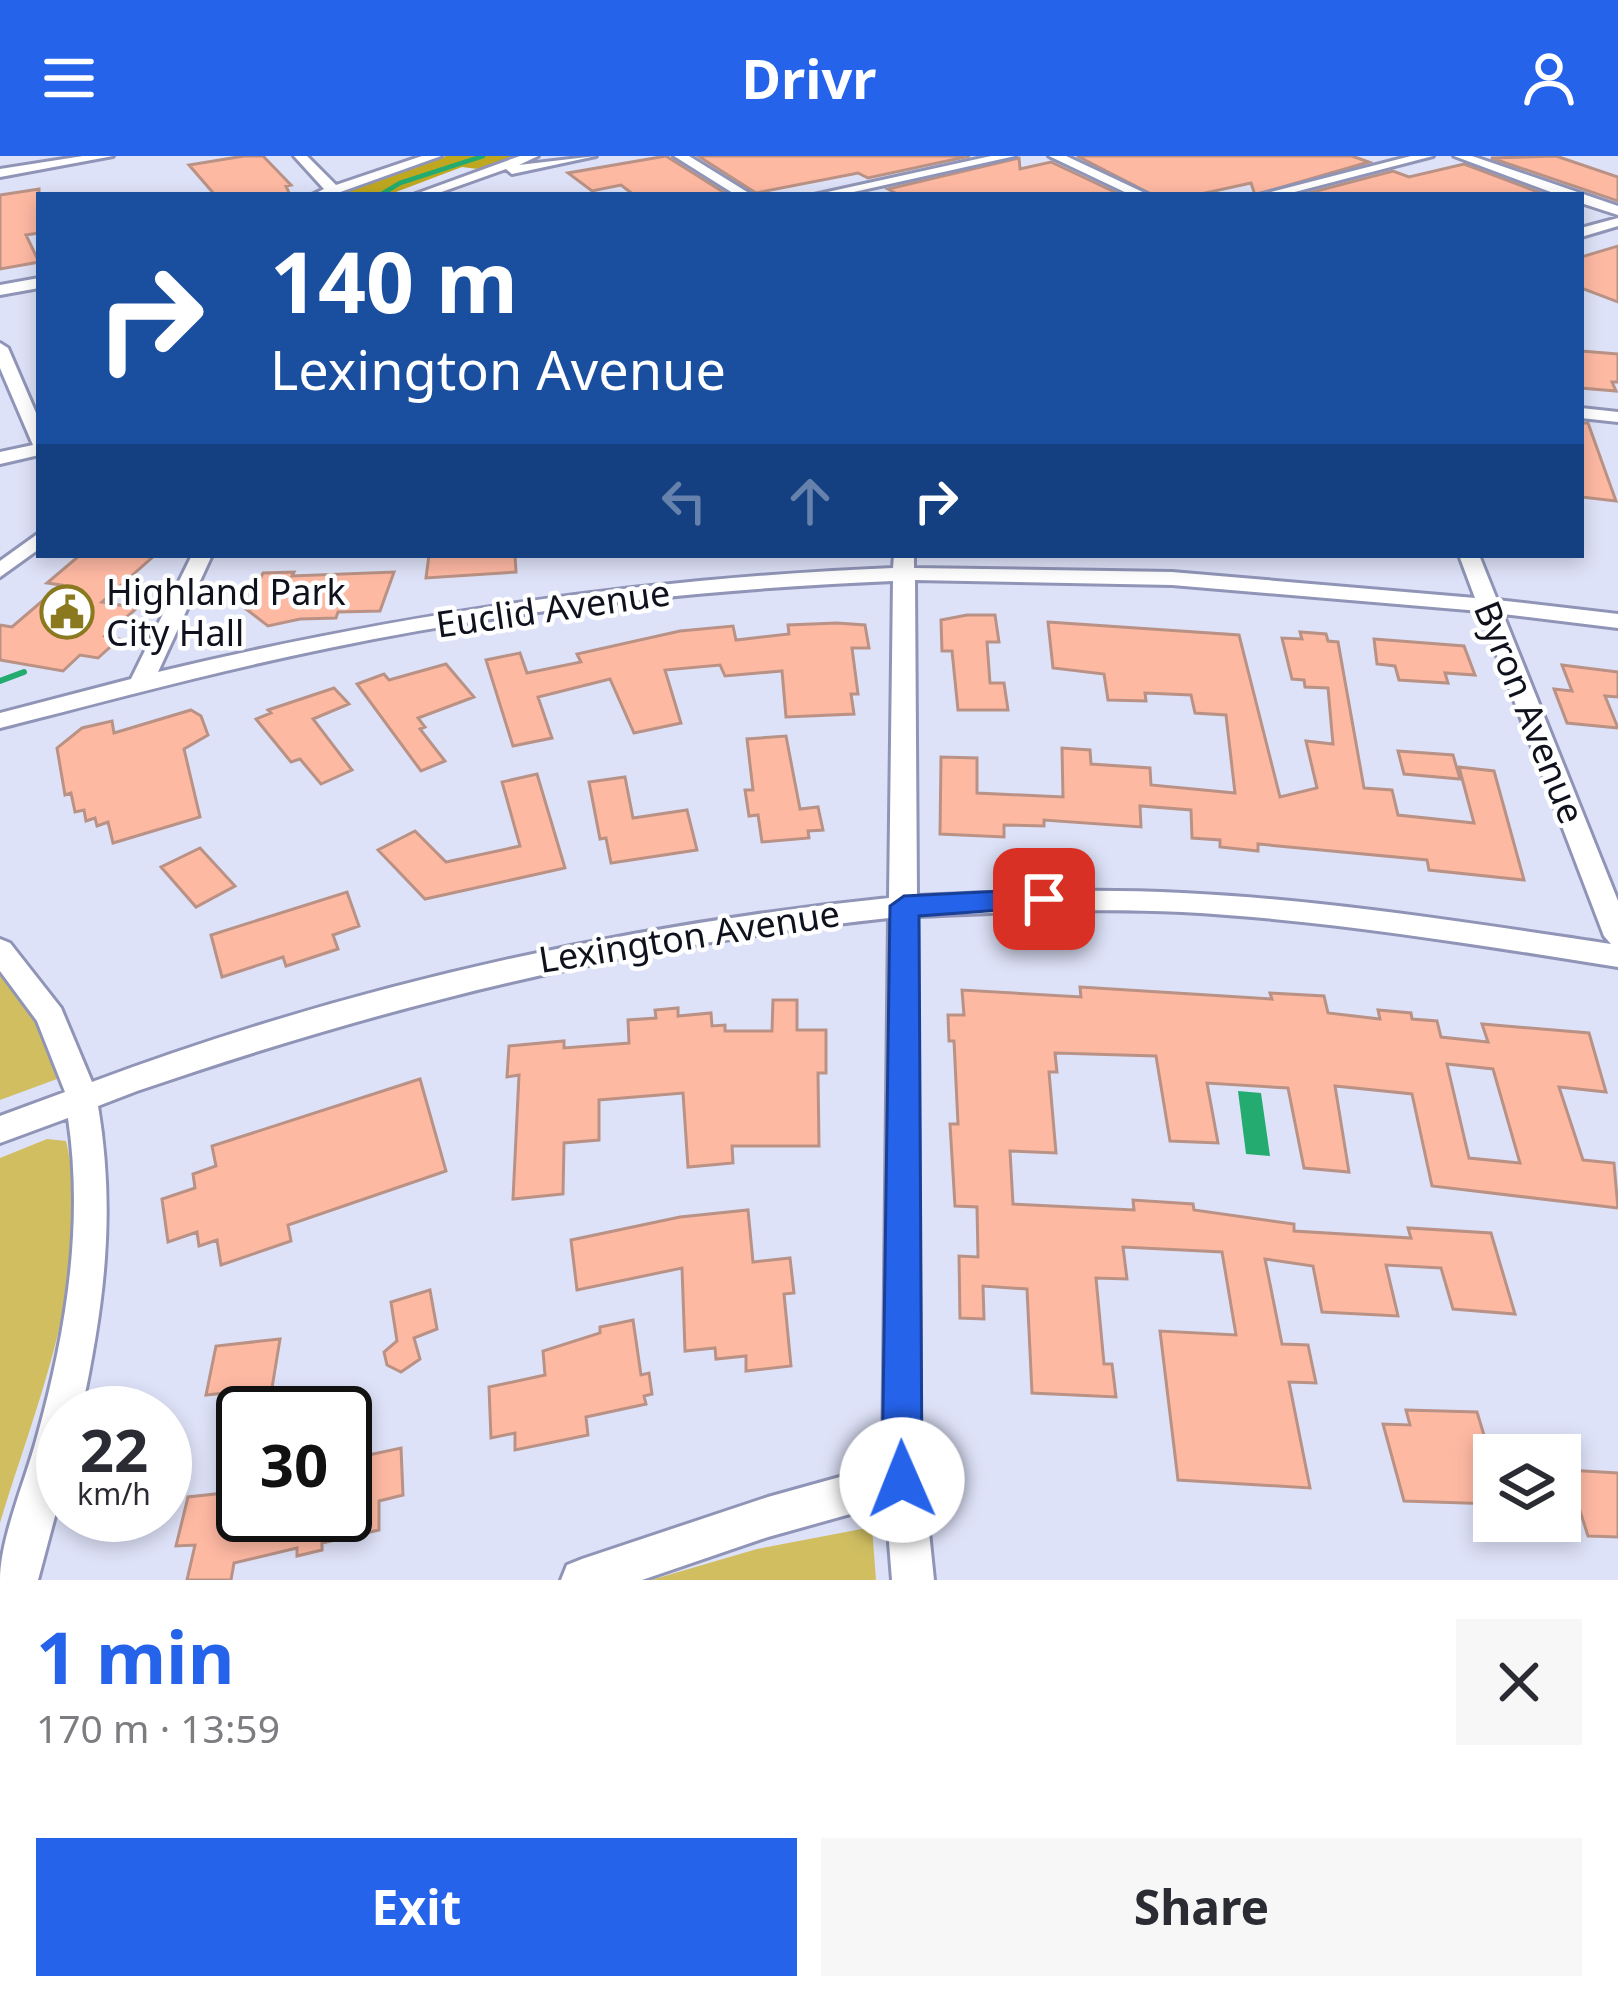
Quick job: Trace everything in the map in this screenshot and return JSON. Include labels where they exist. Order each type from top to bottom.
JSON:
[{"type":"street","points":[[0,173],[107,156]]},
{"type":"street","points":[[300,156],[325,192],[435,156]]},
{"type":"street","points":[[490,174],[532,156]]},
{"type":"street","points":[[426,192],[445,183],[590,156]]},
{"type":"street","points":[[680,156],[740,192]]},
{"type":"street","points":[[835,192],[1009,156]]},
{"type":"street","points":[[1055,156],[1135,192]]},
{"type":"street","points":[[1278,192],[1427,156]]},
{"type":"street","points":[[1460,156],[1562,192]]},
{"type":"street","points":[[1584,199],[1618,211]]},
{"type":"street","points":[[1584,231],[1618,222]]},
{"type":"street","points":[[0,290],[36,284]]},
{"type":"street","points":[[0,348],[36,438]]},
{"type":"street","points":[[1584,413],[1618,417]]},
{"type":"street","points":[[0,458],[36,446]]},
{"type":"street","points":[[0,571],[36,541]]},
{"type":"street","points":[[140,685],[201,558]]},
{"type":"street","name":"Byron Avenue","points":[[1469,558],[1618,936]]},
{"type":"street","points":[[904,564],[902,1480],[913,1580]]},
{"type":"street","name":"Euclid Avenue","points":[[4,723],[140,685],[490,614],[904,564],[1226,582],[1486,604],[1618,621]]},
{"type":"street","name":"Lexington Avenue","points":[[0,1130],[274,1030],[464,976],[710,926],[904,906],[1044,899],[1305,912],[1618,956]]},
{"type":"street","points":[[0,950],[50,1009],[81,1098],[94,1178],[92,1258],[59,1429],[17,1580]]},
{"type":"street","points":[[583,1580],[768,1517],[902,1480]]},
{"type":"shaded area","points":[[446,156],[523,156],[486,170],[462,167],[396,192],[338,192]]},
{"type":"shaded area","points":[[0,972],[36,1016],[57,1079],[0,1100]]},
{"type":"shaded area","points":[[1238,1091],[1261,1093],[1270,1156],[1246,1154]]},
{"type":"shaded area","points":[[47,1139],[66,1141],[73,1237],[58,1335],[44,1386],[36,1386],[36,1411],[0,1523],[0,1158]]},
{"type":"shaded area","points":[[872,1527],[876,1580],[651,1580],[757,1549]]},
{"type":"building","points":[[263,156],[291,185],[286,186],[289,192],[212,192],[189,165]]},
{"type":"building","points":[[666,156],[723,192],[630,192],[621,185],[592,191],[568,173]]},
{"type":"building","points":[[698,156],[970,156],[868,178],[858,173],[754,192]]},
{"type":"building","points":[[1077,156],[1352,156],[1369,162],[1265,192],[1254,192],[1251,183],[1210,192],[1147,192]]},
{"type":"building","points":[[1556,156],[1618,177],[1618,201],[1491,158]]},
{"type":"building","points":[[1019,158],[1020,169],[1051,162],[1115,192],[894,192],[888,189]]},
{"type":"building","points":[[1464,164],[1538,192],[1312,192],[1393,171],[1409,177]]},
{"type":"building","points":[[39,189],[36,233],[26,235],[36,263],[0,269],[0,195]]},
{"type":"building","points":[[1618,246],[1618,302],[1584,289],[1584,256]]},
{"type":"building","points":[[1584,351],[1618,354],[1618,382],[1612,382],[1616,391],[1584,388]]},
{"type":"building","points":[[1584,423],[1588,423],[1616,501],[1584,497]]},
{"type":"building","points":[[76,558],[152,558],[102,602],[137,608],[105,636],[119,639],[98,658],[80,655],[63,671],[0,660],[0,625],[12,627],[61,585],[47,583]]},
{"type":"building","points":[[429,558],[515,558],[516,572],[426,578]]},
{"type":"building","points":[[294,572],[292,576],[394,572],[380,611],[338,612],[336,618],[268,626],[246,609],[263,573]]},
{"type":"building","points":[[995,615],[999,642],[987,642],[990,683],[1004,683],[1008,710],[958,710],[952,651],[942,651],[941,620]]},
{"type":"building","points":[[1048,622],[1239,635],[1280,797],[1317,788],[1306,741],[1333,744],[1328,688],[1305,687],[1304,680],[1292,679],[1282,638],[1302,639],[1300,632],[1326,634],[1328,641],[1338,642],[1364,788],[1392,790],[1398,815],[1474,823],[1459,767],[1494,771],[1524,880],[1429,870],[1427,860],[1258,844],[1258,851],[1220,847],[1220,840],[1192,838],[1191,810],[1140,806],[1141,827],[1044,820],[1044,826],[1004,825],[1004,837],[940,834],[941,757],[977,758],[977,793],[1063,797],[1062,748],[1090,750],[1091,764],[1150,768],[1151,785],[1235,793],[1226,715],[1195,713],[1191,695],[1145,693],[1146,701],[1108,700],[1104,674],[1053,668]]},
{"type":"building","points":[[788,625],[865,625],[869,648],[852,648],[858,694],[851,694],[854,714],[786,717],[782,671],[725,676],[720,665],[665,670],[681,723],[634,733],[610,679],[538,697],[552,738],[513,746],[486,660],[520,653],[527,673],[581,662],[577,654],[680,631],[733,626],[736,640],[789,634]]},
{"type":"building","points":[[1374,639],[1464,646],[1475,675],[1445,673],[1448,683],[1399,680],[1395,666],[1377,664]]},
{"type":"building","points":[[446,664],[474,697],[418,718],[425,727],[420,729],[445,761],[421,771],[357,684],[384,674],[389,680]]},
{"type":"building","points":[[1562,665],[1618,672],[1618,697],[1605,696],[1618,728],[1567,723],[1554,689],[1572,691]]},
{"type":"building","points":[[334,688],[349,704],[313,719],[352,770],[321,784],[300,759],[291,762],[256,719],[271,713],[268,710]]},
{"type":"building","points":[[191,710],[201,716],[208,735],[184,749],[200,817],[113,843],[108,822],[97,826],[95,818],[86,821],[84,810],[75,812],[71,793],[65,795],[57,748],[82,728],[112,721],[114,733]]},
{"type":"building","points":[[786,736],[800,809],[818,807],[823,830],[808,831],[809,838],[762,842],[758,815],[749,816],[745,790],[753,790],[747,739]]},
{"type":"building","points":[[1398,751],[1453,755],[1460,779],[1404,774]]},
{"type":"building","points":[[537,774],[565,868],[425,899],[378,850],[415,831],[446,862],[520,846],[502,782]]},
{"type":"building","points":[[625,777],[633,818],[687,810],[697,850],[611,863],[606,838],[600,839],[589,782]]},
{"type":"building","points":[[200,848],[235,886],[196,907],[161,867]]},
{"type":"building","points":[[347,892],[359,926],[333,935],[338,949],[286,966],[283,957],[222,977],[211,935]]},
{"type":"building","points":[[1080,987],[1272,999],[1270,993],[1324,996],[1328,1013],[1380,1019],[1378,1010],[1411,1013],[1412,1019],[1437,1021],[1441,1037],[1488,1042],[1482,1024],[1589,1033],[1606,1092],[1559,1087],[1583,1160],[1614,1163],[1618,1208],[1432,1186],[1412,1094],[1335,1086],[1349,1172],[1304,1168],[1288,1088],[1207,1083],[1218,1143],[1170,1141],[1156,1056],[1055,1053],[1057,1072],[1049,1072],[1056,1153],[1010,1151],[1013,1204],[1134,1210],[1133,1200],[1193,1204],[1194,1210],[1294,1224],[1294,1231],[1411,1238],[1408,1228],[1491,1233],[1515,1314],[1453,1309],[1441,1268],[1386,1265],[1398,1316],[1322,1312],[1313,1266],[1265,1259],[1282,1344],[1308,1345],[1316,1383],[1289,1382],[1310,1488],[1178,1480],[1160,1331],[1236,1335],[1222,1252],[1123,1247],[1127,1279],[1096,1278],[1104,1364],[1112,1364],[1116,1397],[1032,1393],[1027,1289],[983,1286],[984,1319],[960,1318],[959,1256],[978,1257],[977,1207],[955,1206],[950,1124],[958,1124],[948,1015],[964,1015],[962,990],[1081,997]],"holes":[[[1447,1064],[1493,1069],[1520,1163],[1469,1158]]]},
{"type":"building","points":[[773,1000],[797,1000],[797,1030],[826,1030],[826,1073],[818,1073],[819,1146],[732,1146],[733,1163],[688,1167],[683,1093],[599,1100],[599,1140],[564,1143],[563,1194],[513,1199],[519,1075],[507,1077],[509,1046],[564,1041],[564,1048],[629,1043],[628,1020],[656,1018],[655,1010],[678,1008],[678,1016],[711,1013],[712,1026],[725,1025],[725,1031],[772,1031]]},
{"type":"building","points":[[420,1079],[446,1171],[288,1225],[291,1241],[221,1265],[217,1240],[199,1246],[197,1232],[168,1242],[162,1199],[195,1188],[193,1174],[216,1166],[212,1146]]},
{"type":"building","points":[[748,1210],[753,1262],[790,1258],[794,1293],[784,1294],[791,1366],[746,1371],[746,1356],[716,1359],[715,1348],[685,1351],[682,1268],[577,1290],[571,1240],[680,1217]]},
{"type":"building","points":[[430,1290],[437,1329],[414,1338],[420,1359],[401,1372],[387,1365],[384,1352],[397,1341],[391,1302]]},
{"type":"building","points":[[633,1320],[641,1375],[649,1373],[652,1394],[644,1396],[646,1404],[586,1417],[588,1435],[515,1450],[515,1433],[491,1438],[489,1387],[545,1375],[543,1351],[600,1333],[600,1327]]},
{"type":"building","points":[[280,1339],[272,1386],[216,1386],[216,1394],[206,1395],[216,1346]]},
{"type":"building","points":[[1406,1410],[1477,1412],[1484,1434],[1473,1434],[1473,1503],[1404,1501],[1383,1424],[1410,1425]]},
{"type":"building","points":[[401,1448],[403,1495],[379,1501],[379,1530],[372,1532],[372,1454]]},
{"type":"building","points":[[1581,1471],[1618,1473],[1618,1537],[1588,1536],[1581,1514]]},
{"type":"building","points":[[216,1494],[216,1542],[326,1542],[322,1550],[297,1556],[297,1548],[234,1563],[231,1580],[187,1580],[195,1545],[176,1546],[177,1542],[192,1542],[192,1497]]},
{"type":"waterway","points":[[385,192],[483,156]]},
{"type":"waterway","points":[[0,681],[24,672]]},
{"type":"place","name":"Highland Park City Hall","points":[[67,612]]},
{"type":"route","points":[[902,1480],[904,906],[1044,899]]}]
